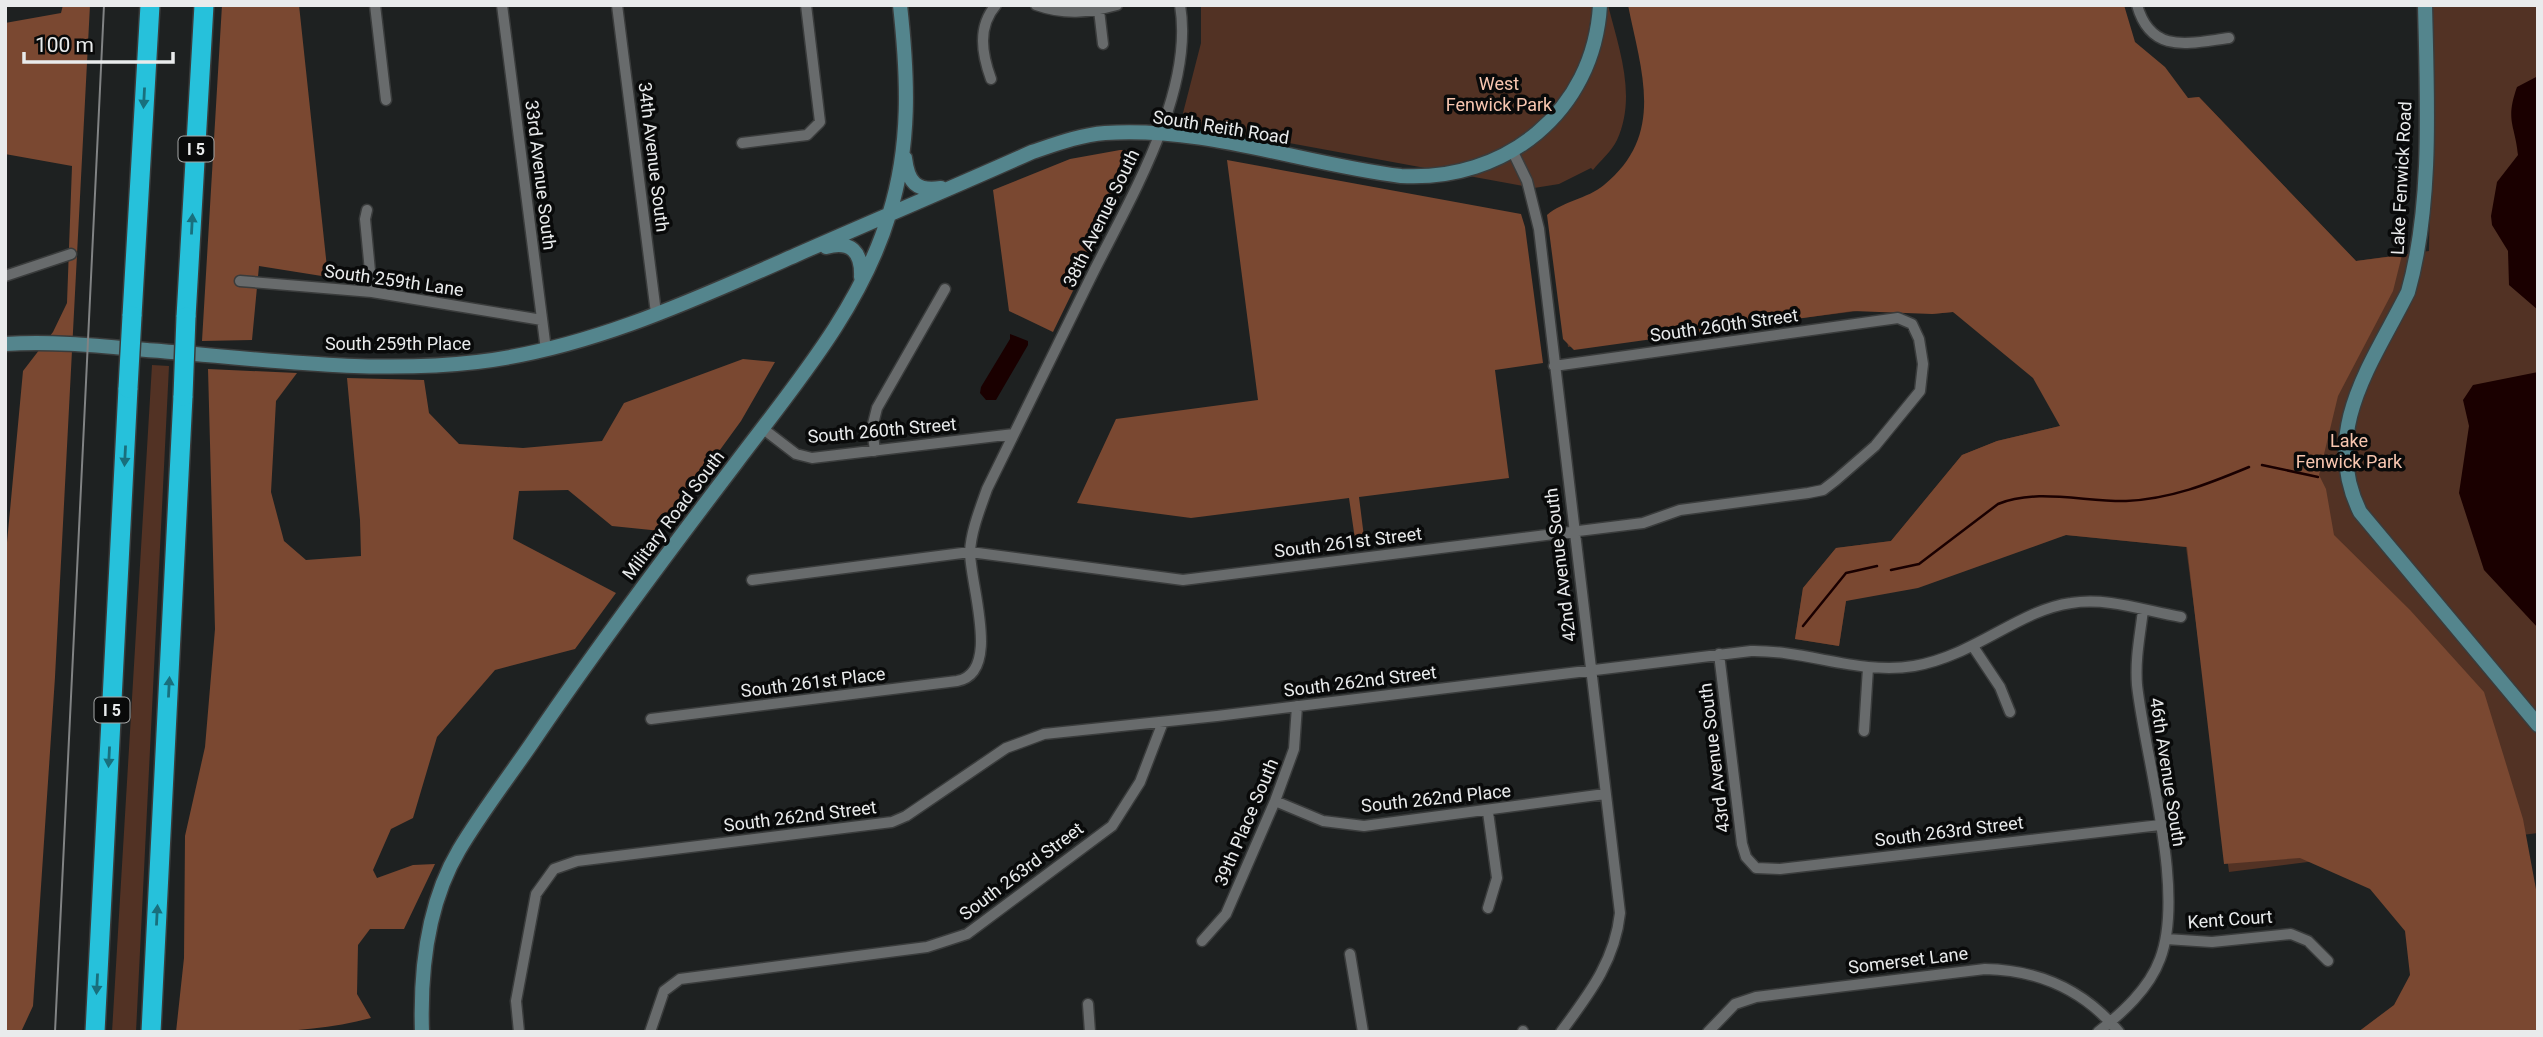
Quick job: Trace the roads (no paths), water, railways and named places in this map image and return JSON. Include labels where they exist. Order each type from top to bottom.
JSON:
[{"type":"highway","name":"I 5","points":[[95,1032],[150,5]]},
{"type":"highway","name":"I 5","points":[[151,1032],[204,5]]},
{"type":"main road","name":"Military Road South","points":[[422,1032],[424,966],[434,907],[458,852],[580,672],[831,333],[861,283],[890,214],[904,144],[908,81],[900,5]]},
{"type":"main road","name":"South Reith Road","points":[[890,214],[1032,152],[1071,139],[1105,133],[1161,135],[1381,174],[1418,177],[1459,172],[1513,152],[1550,122],[1579,82],[1594,47],[1600,5]]},
{"type":"main road","name":"Lake Fenwick Road","points":[[2425,5],[2423,192],[2414,272],[2408,292],[2358,392],[2345,431],[2346,473],[2360,512],[2538,725]]},
{"type":"main road","points":[[904,144],[906,168],[914,185],[926,190],[956,186]]},
{"type":"main road","name":"South 259th Place","points":[[5,344],[72,344],[332,364],[477,362],[546,350],[656,313],[890,214]]},
{"type":"main road","points":[[794,256],[830,246],[847,245],[861,258],[861,283]]},
{"type":"street","points":[[375,5],[386,100]]},
{"type":"street","name":"33rd Avenue South","points":[[502,5],[546,350]]},
{"type":"street","name":"34th Avenue South","points":[[617,5],[656,313]]},
{"type":"street","points":[[742,143],[796,137],[816,129],[821,114],[806,5]]},
{"type":"street","points":[[991,79],[982,45],[988,14],[996,5]]},
{"type":"street","points":[[1036,5],[1062,12],[1099,10],[1116,5]]},
{"type":"street","name":"38th Avenue South","points":[[976,671],[982,654],[970,552],[977,516],[987,489],[1161,135],[1178,67],[1182,33],[1180,5]]},
{"type":"street","points":[[2137,5],[2143,23],[2155,37],[2163,40],[2183,44],[2229,38]]},
{"type":"street","points":[[1099,10],[1103,44]]},
{"type":"street","name":"42nd Avenue South","points":[[1513,152],[1527,181],[1539,229],[1620,913],[1613,950],[1603,974],[1561,1032]]},
{"type":"street","points":[[368,210],[365,219],[372,292]]},
{"type":"street","points":[[5,276],[71,254]]},
{"type":"street","name":"South 259th Lane","points":[[240,281],[372,292],[542,320]]},
{"type":"street","points":[[875,451],[872,428],[877,408],[944,289]]},
{"type":"street","name":"South 260th Street","points":[[1554,366],[1898,318],[1912,324],[1921,346],[1922,386],[1912,404]]},
{"type":"street","name":"South 261st Street","points":[[752,580],[970,552],[1183,580],[1643,523],[1681,510],[1823,490],[1875,446],[1912,404]]},
{"type":"street","name":"South 260th Street","points":[[762,428],[796,454],[804,456],[875,451],[1014,434]]},
{"type":"street","name":"South 262nd Street","points":[[519,1032],[516,1002],[536,894],[554,869],[577,861],[892,822],[906,816],[1006,748],[1044,734],[1719,654],[1777,650],[1868,668],[1915,666],[1946,659],[1974,648],[2041,611],[2069,603],[2103,601],[2181,617]]},
{"type":"street","name":"46th Avenue South","points":[[2098,1032],[2133,1000],[2151,976],[2166,939],[2169,914],[2160,825],[2137,684],[2136,654],[2143,610]]},
{"type":"street","points":[[1974,648],[2000,687],[2010,712]]},
{"type":"street","name":"43rd Avenue South","points":[[1719,654],[1739,825],[1746,858]]},
{"type":"street","points":[[1864,731],[1868,668]]},
{"type":"street","name":"South 261st Place","points":[[652,719],[965,680],[976,671]]},
{"type":"street","name":"39th Place South","points":[[1202,941],[1226,914],[1275,801],[1294,749],[1297,706]]},
{"type":"street","name":"South 263rd Street","points":[[650,1032],[659,1001],[672,983],[710,974],[927,947],[967,934],[1112,826],[1140,782],[1163,722]]},
{"type":"street","name":"South 262nd Place","points":[[1275,801],[1323,821],[1364,826],[1488,812],[1605,794]]},
{"type":"street","points":[[1488,812],[1497,878],[1488,908]]},
{"type":"street","name":"South 263rd Street","points":[[1746,858],[1756,868],[1769,870],[2160,825]]},
{"type":"street","name":"Kent Court","points":[[2166,939],[2212,942],[2291,934],[2308,941],[2328,961]]},
{"type":"street","points":[[1350,954],[1363,1032]]},
{"type":"street","name":"Somerset Lane","points":[[1708,1032],[1735,1004],[1756,997],[1985,969],[2021,971],[2054,982],[2081,997],[2111,1021],[2119,1032]]},
{"type":"street","points":[[1087,1004],[1090,1032]]},
{"type":"waterway","points":[[2262,465],[2318,477]]},
{"type":"waterway","points":[[1891,570],[1919,564],[1998,504],[2013,499],[2044,496],[2110,501],[2143,500],[2189,490],[2249,467]]},
{"type":"waterway","points":[[1803,626],[1846,573],[1877,566]]},
{"type":"tram line","points":[[55,1032],[104,5]]},
{"type":"park label","name":"West Fenwick Park","points":[[1499,93]]},
{"type":"park label","name":"Lake Fenwick Park","points":[[2349,450]]}]
